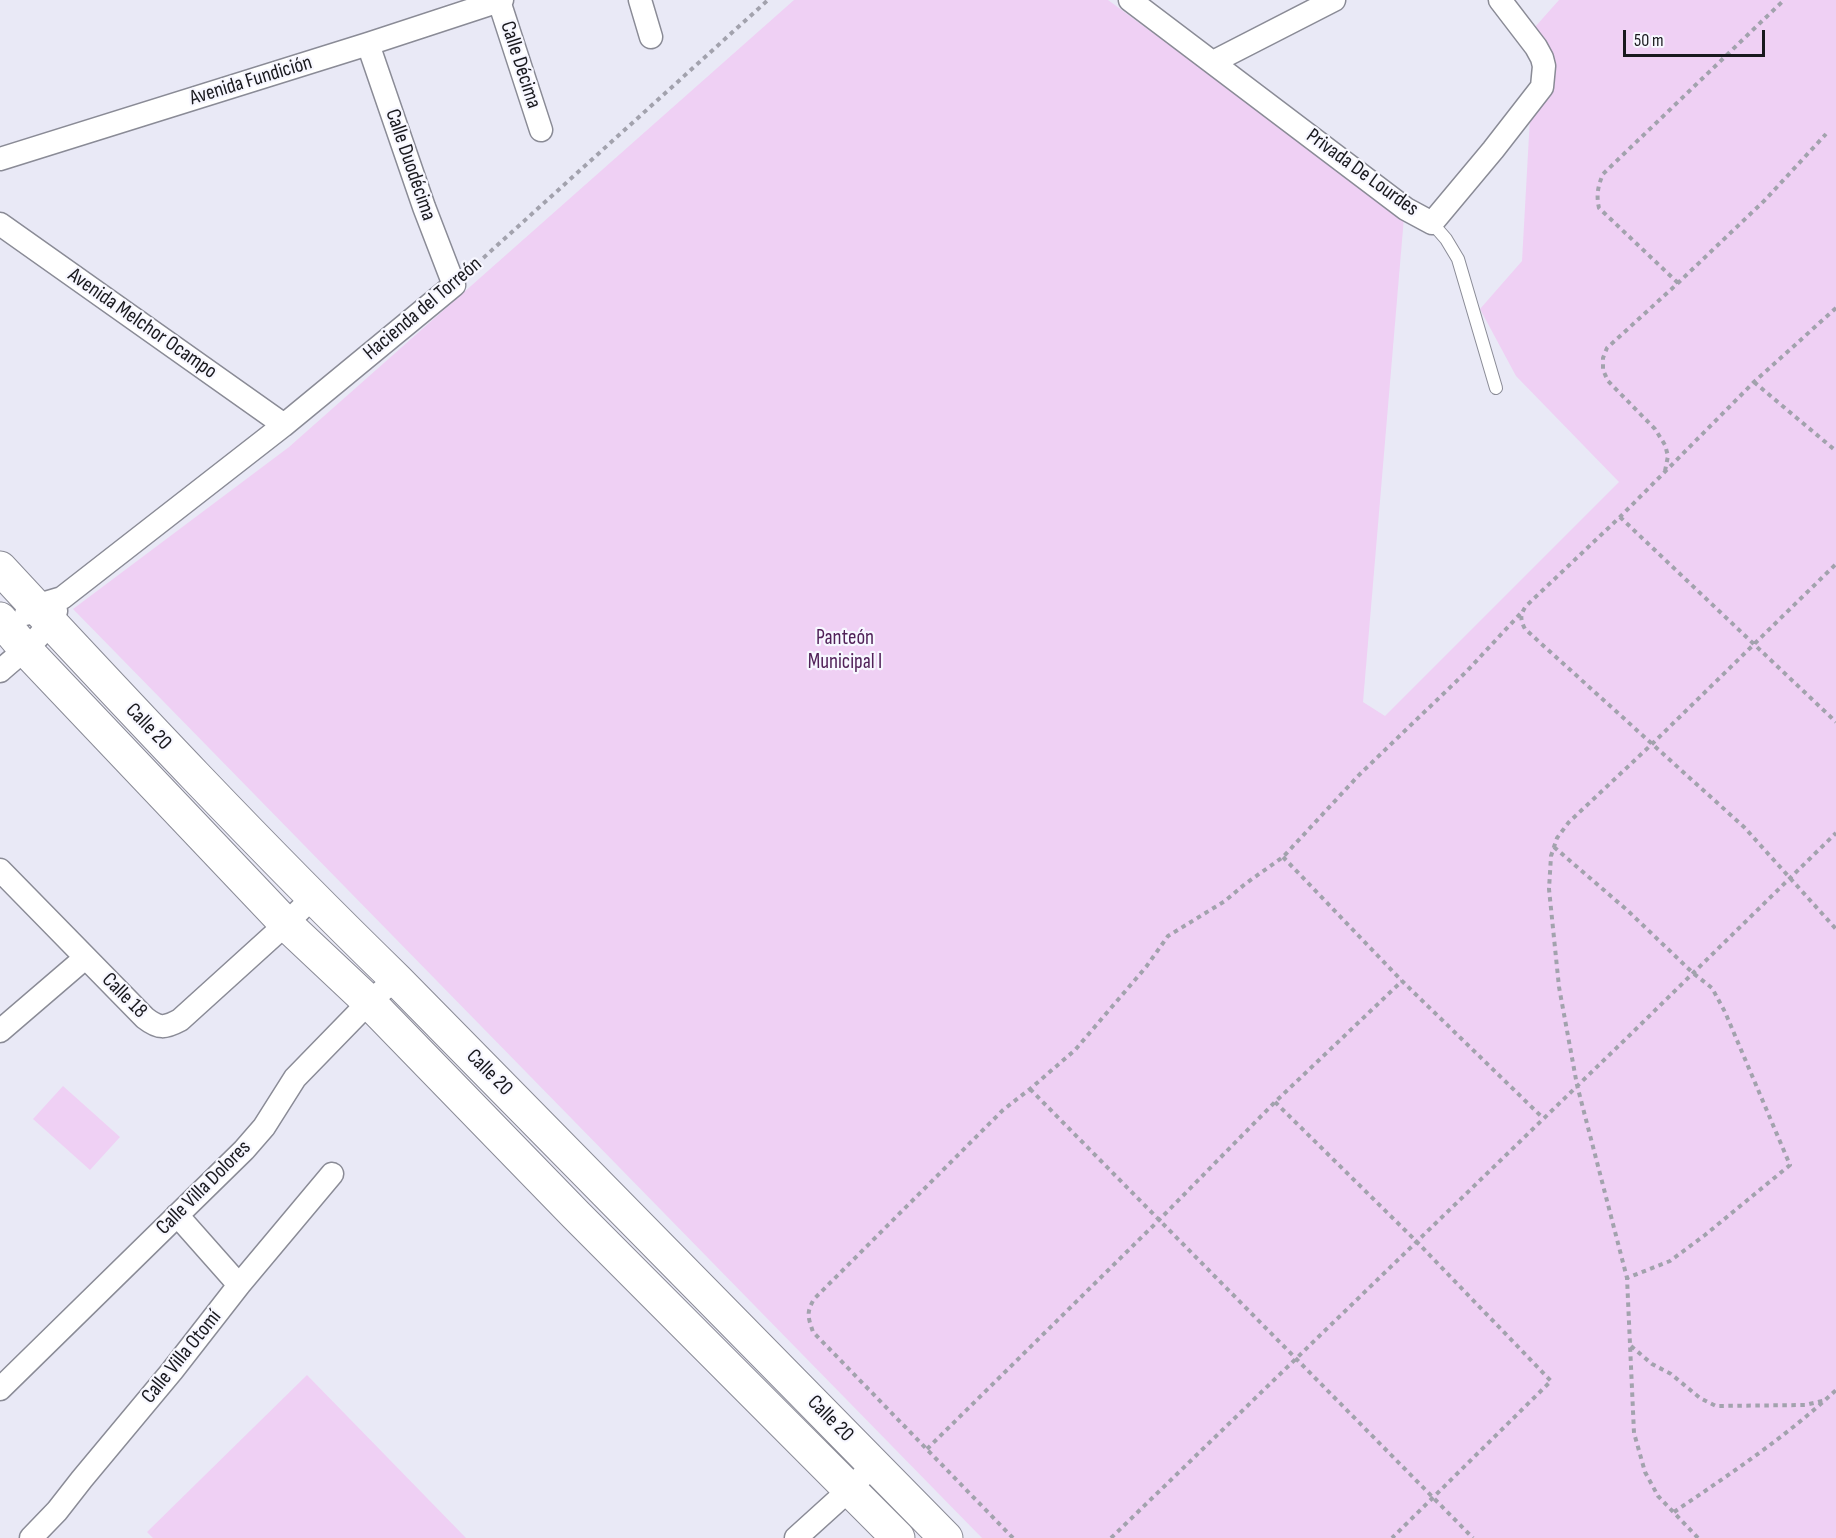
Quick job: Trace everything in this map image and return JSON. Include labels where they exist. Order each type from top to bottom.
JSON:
[{"type":"main road","name":"Calle 20","points":[[0,568],[49,610],[191,771],[312,898],[644,1230],[945,1538]]},
{"type":"main road","name":"Calle 20","points":[[8,633],[286,924],[369,1002],[615,1255],[898,1538]]},
{"type":"main road","points":[[164,795],[191,771]]},
{"type":"main road","points":[[615,1255],[644,1230]]},
{"type":"street","name":"Avenida Fundición","points":[[0,159],[368,44],[500,0]]},
{"type":"street","name":"Calle Décima","points":[[500,0],[541,130]]},
{"type":"street","points":[[640,0],[651,37]]},
{"type":"street","name":"Privada De Lourdes","points":[[1130,0],[1406,209],[1432,223],[1542,87],[1544,66],[1542,58],[1500,0]]},
{"type":"street","points":[[1213,62],[1334,0]]},
{"type":"street","name":"Calle Duodécima","points":[[368,44],[454,285]]},
{"type":"street","name":"Avenida Melchor Ocampo","points":[[0,224],[284,425]]},
{"type":"street","name":"Hacienda del Torreón","points":[[0,671],[8,633],[49,610],[284,425],[454,285]]},
{"type":"street","name":"Calle 18","points":[[0,870],[145,1018],[154,1025],[163,1027],[180,1020],[312,898]]},
{"type":"street","points":[[0,1031],[85,958]]},
{"type":"street","name":"Calle Villa Dolores","points":[[0,1389],[244,1150],[264,1127],[295,1078],[369,1002],[396,980]]},
{"type":"street","name":"Calle Villa Otomí","points":[[31,1538],[57,1511],[239,1285],[332,1174]]},
{"type":"street","points":[[177,1215],[239,1285]]},
{"type":"street","points":[[796,1538],[874,1464]]},
{"type":"lane","points":[[1432,223],[1446,238],[1458,259],[1496,388]]},
{"type":"path","name":"Hacienda del Torreón","points":[[454,285],[768,0]]},
{"type":"path","points":[[1678,283],[1599,208],[1598,185],[1603,174],[1784,0]]},
{"type":"path","points":[[1665,472],[1668,456],[1665,445],[1655,429],[1608,381],[1603,370],[1603,358],[1607,348],[1765,200],[1826,134]]},
{"type":"path","points":[[1013,1538],[813,1332],[808,1313],[814,1299],[1003,1110],[1075,1050],[1146,968],[1168,936],[1225,901],[1283,856],[1359,775],[1467,671],[1526,606],[1620,517],[1754,382],[1836,308]]},
{"type":"path","points":[[1754,382],[1836,451]]},
{"type":"path","points":[[1620,517],[1836,722]]},
{"type":"path","points":[[1698,1538],[1658,1496],[1645,1472],[1634,1433],[1627,1278],[1577,1085],[1559,987],[1549,889],[1551,855],[1557,838],[1569,822],[1836,564]]},
{"type":"path","points":[[1521,613],[1525,629],[1743,826],[1836,929]]},
{"type":"path","points":[[1111,1538],[1836,833]]},
{"type":"path","points":[[1554,847],[1712,988],[1725,1012],[1790,1165],[1670,1261],[1627,1278]]},
{"type":"path","points":[[1283,856],[1402,981],[1543,1118]]},
{"type":"path","points":[[927,1449],[1275,1102],[1402,981]]},
{"type":"path","points":[[1030,1089],[1473,1538]]},
{"type":"path","points":[[1275,1102],[1416,1241],[1551,1381],[1392,1538]]},
{"type":"path","points":[[1630,1345],[1652,1364],[1671,1374],[1700,1398],[1716,1406],[1805,1405],[1826,1400]]},
{"type":"path","points":[[1674,1512],[1763,1451],[1805,1419],[1836,1390]]},
{"type":"green space","name":"Panteón Municipal I","points":[[794,0],[1108,0],[1404,217],[1363,702],[1385,716],[1619,482],[1516,376],[1480,309],[1522,261],[1535,27],[1559,0],[1836,0],[1836,1538],[982,1538],[73,609],[289,447]]},
{"type":"green space","points":[[63,1086],[120,1137],[90,1170],[33,1119]]},
{"type":"green space","points":[[307,1375],[466,1538],[153,1538],[147,1532]]}]
